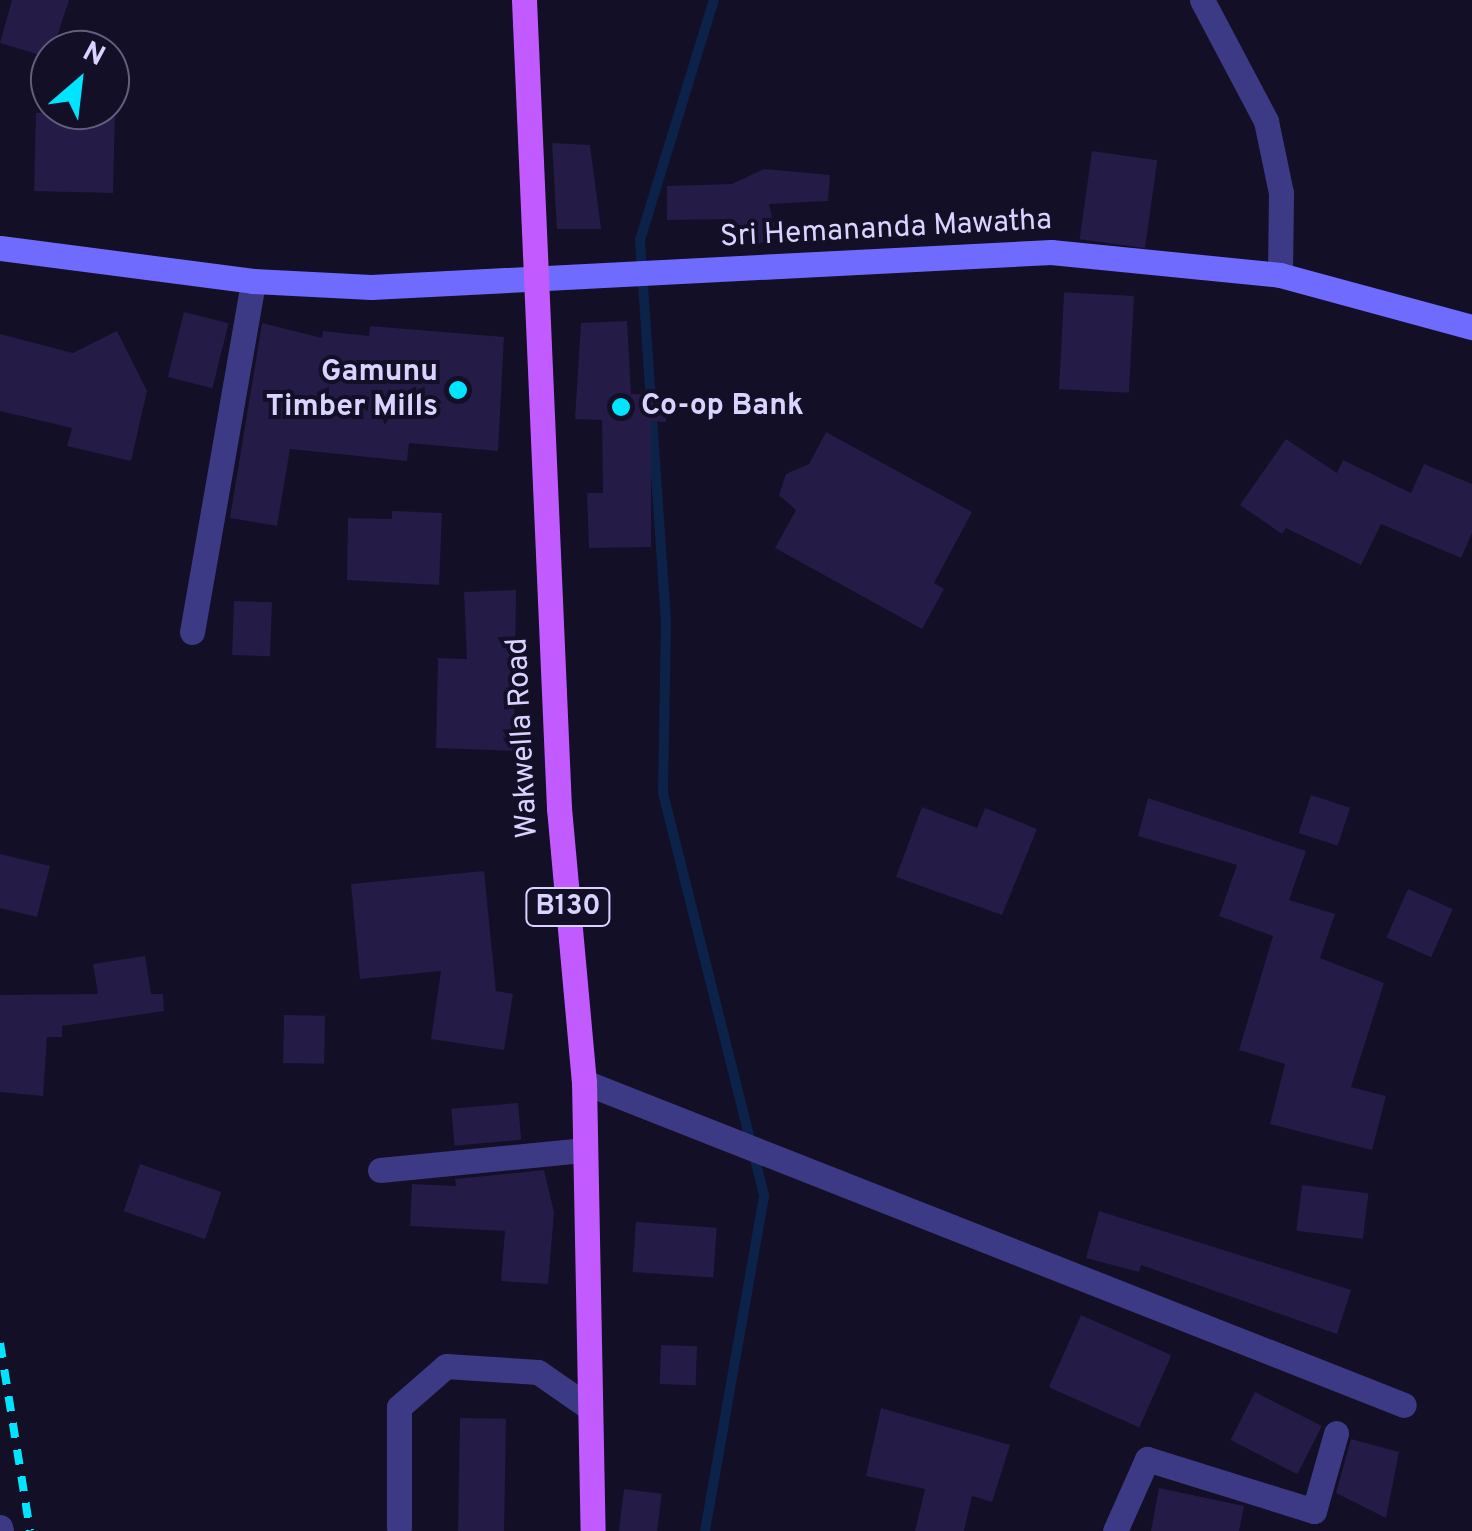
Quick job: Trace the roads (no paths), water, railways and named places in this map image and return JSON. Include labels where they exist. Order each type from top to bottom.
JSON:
[{"type":"main road","name":"Wakwella Road","points":[[524,0],[559,808],[584,1082],[593,1531]]},
{"type":"main road","name":"Sri Hemananda Mawatha","points":[[0,248],[253,281],[536,283],[1051,252],[1280,276],[1472,327]]},
{"type":"street","points":[[1202,0],[1266,122],[1281,193],[1280,276]]},
{"type":"street","points":[[192,632],[253,281]]},
{"type":"street","points":[[584,1082],[737,1148],[1404,1405]]},
{"type":"street","points":[[380,1170],[585,1150]]},
{"type":"street","points":[[399,1526],[399,1408],[446,1366],[538,1372],[590,1408]]},
{"type":"street","points":[[1115,1531],[1147,1459],[1314,1511],[1336,1433]]},
{"type":"waterway","points":[[705,1531],[764,1195],[663,792],[666,622],[640,240],[714,0]]},
{"type":"railway","points":[[0,1343],[30,1531]]},
{"type":"place","name":"Gamunu Timber Mills","points":[[458,390]]},
{"type":"place","name":"Co-op Bank","points":[[621,407]]}]
